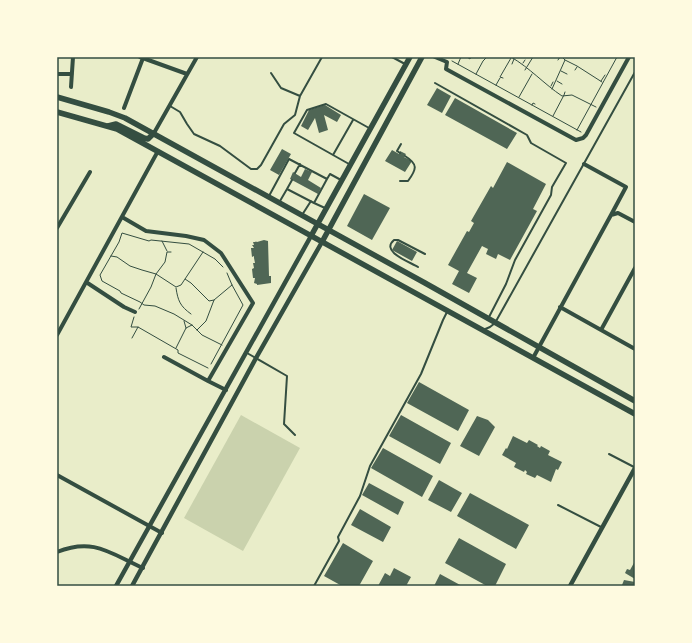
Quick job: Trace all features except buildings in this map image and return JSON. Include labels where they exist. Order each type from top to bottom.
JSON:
[{"type":"main road","points":[[311,236],[410,57]]},
{"type":"main road","points":[[322,242],[422,57]]},
{"type":"main road","points":[[57,98],[109,112],[125,118],[425,283],[635,401]]},
{"type":"main road","points":[[57,112],[108,126],[158,151],[635,414]]},
{"type":"main road","points":[[108,126],[116,124],[148,139],[154,134]]},
{"type":"street","points":[[71,87],[73,57]]},
{"type":"street","points":[[154,134],[197,57]]},
{"type":"street","points":[[435,57],[450,60],[446,69],[573,140],[580,140],[586,135],[629,57]]},
{"type":"street","points":[[124,108],[142,58],[187,74]]},
{"type":"street","points":[[57,74],[72,74]]},
{"type":"street","points":[[57,335],[158,151]]},
{"type":"street","points":[[533,358],[626,187],[584,164]]},
{"type":"street","points":[[57,228],[90,172]]},
{"type":"street","points":[[611,215],[618,213],[635,222]]},
{"type":"street","points":[[122,217],[146,231],[204,240],[221,253],[253,304],[208,381]]},
{"type":"street","points":[[116,586],[311,236]]},
{"type":"street","points":[[132,586],[256,358],[322,242]]},
{"type":"street","points":[[601,330],[635,268]]},
{"type":"street","points":[[86,282],[124,307],[136,312]]},
{"type":"street","points":[[560,307],[635,349]]},
{"type":"street","points":[[164,357],[226,390]]},
{"type":"street","points":[[570,586],[635,468]]},
{"type":"street","points":[[57,475],[162,533]]},
{"type":"street","points":[[57,552],[77,546],[97,547],[111,552],[142,568]]},
{"type":"lane","points":[[169,106],[180,112],[194,134],[220,146],[244,165],[253,170],[257,169],[262,165],[284,124],[294,115],[300,96],[322,57]]},
{"type":"lane","points":[[394,57],[406,65]]},
{"type":"lane","points":[[482,330],[490,327],[494,323],[635,72]]},
{"type":"lane","points":[[271,73],[281,88],[300,96]]},
{"type":"lane","points":[[435,83],[527,135],[531,143],[566,163],[552,187],[551,195],[515,260],[507,283],[488,319]]},
{"type":"lane","points":[[351,164],[294,133],[306,110],[326,104],[370,129]]},
{"type":"lane","points":[[333,155],[354,120]]},
{"type":"lane","points":[[400,153],[397,151],[401,144]]},
{"type":"lane","points":[[400,181],[408,181],[414,172],[414,163],[405,156]]},
{"type":"lane","points":[[268,197],[290,159],[328,179]]},
{"type":"lane","points":[[295,173],[300,164]]},
{"type":"lane","points":[[314,203],[330,174],[342,180]]},
{"type":"lane","points":[[279,203],[292,180]]},
{"type":"lane","points":[[287,189],[326,209]]},
{"type":"lane","points":[[302,216],[311,201]]},
{"type":"lane","points":[[418,267],[392,252],[390,250],[390,245],[394,240],[398,240],[425,254]]},
{"type":"lane","points":[[314,586],[339,541],[338,537],[360,496],[370,466],[421,374],[448,311]]},
{"type":"lane","points":[[246,352],[287,376],[284,424],[295,435]]},
{"type":"lane","points":[[609,454],[635,468]]},
{"type":"lane","points":[[558,505],[602,528]]},
{"type":"path","points":[[457,64],[461,57]]},
{"type":"path","points":[[467,57],[470,59],[472,57]]},
{"type":"path","points":[[476,74],[487,57]]},
{"type":"path","points":[[496,85],[511,57],[523,64],[562,96],[572,95],[596,108]]},
{"type":"path","points":[[525,70],[533,57]]},
{"type":"path","points":[[558,60],[561,57],[602,82]]},
{"type":"path","points":[[602,82],[618,57]]},
{"type":"path","points":[[512,64],[514,59]]},
{"type":"path","points":[[450,60],[504,88],[518,98],[583,133]]},
{"type":"path","points":[[523,64],[525,60]]},
{"type":"path","points":[[551,88],[561,71],[565,60]]},
{"type":"path","points":[[575,70],[577,66]]},
{"type":"path","points":[[561,71],[567,74]]},
{"type":"path","points":[[518,98],[533,73]]},
{"type":"path","points":[[577,131],[605,75]]},
{"type":"path","points":[[556,81],[562,84]]},
{"type":"path","points":[[551,88],[553,82]]},
{"type":"path","points":[[552,116],[564,96],[564,92]]},
{"type":"path","points":[[532,105],[533,103],[535,104]]},
{"type":"path","points":[[132,338],[138,327],[176,348],[178,353],[209,368],[222,344],[243,305],[226,271],[215,258],[189,244],[149,241],[122,233],[100,275],[102,281],[144,305],[155,306],[174,314],[192,325],[202,335],[222,344]]},
{"type":"path","points":[[142,303],[156,274],[165,262],[167,252],[162,241]]},
{"type":"path","points":[[176,287],[181,285],[203,252]]},
{"type":"path","points":[[111,256],[117,257],[130,266],[156,274],[176,287],[178,300],[185,310],[191,314]]},
{"type":"path","points":[[185,279],[209,301],[214,300]]},
{"type":"path","points":[[196,330],[206,321],[214,300],[232,285]]},
{"type":"path","points":[[184,320],[186,328]]},
{"type":"path","points":[[176,348],[186,328],[192,325]]},
{"type":"green space","points":[[241,415],[300,448],[243,551],[184,518]]}]
